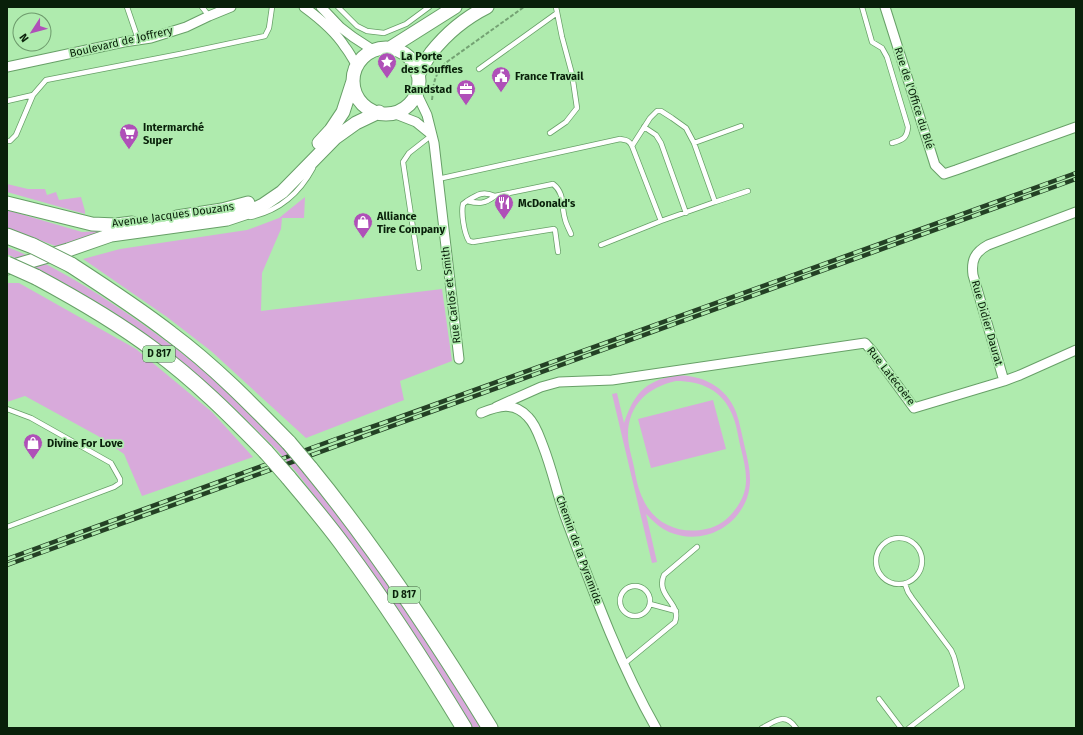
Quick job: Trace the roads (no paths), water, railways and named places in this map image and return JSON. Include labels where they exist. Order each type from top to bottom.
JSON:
[{"type":"main road","points":[[390,48],[455,7]]},
{"type":"main road","points":[[418,75],[430,54],[448,34],[471,16],[487,7]]},
{"type":"main road","points":[[390,48],[403,53],[416,68],[418,83],[414,97],[404,108],[393,113],[374,111],[367,107],[361,102],[354,88],[354,73],[357,66],[361,59],[373,50],[390,48]]},
{"type":"main road","name":"Avenue Jacques Douzans","points":[[7,203],[92,224],[116,225],[222,210],[242,205],[273,189],[331,130],[343,112],[353,81]]},
{"type":"main road","name":"Avenue Jacques Douzans","points":[[7,268],[68,250],[111,235],[227,219],[250,211],[274,198],[290,185],[335,138],[356,123],[379,112]]},
{"type":"main road","name":"D 817","points":[[7,236],[33,246],[71,266],[139,310],[178,339],[246,399],[289,443],[310,468],[389,572],[428,630],[490,728]]},
{"type":"main road","name":"D 817","points":[[7,264],[36,276],[74,297],[111,319],[155,350],[197,385],[266,452],[345,547],[436,682],[464,728]]},
{"type":"street","name":"Boulevard de Joffrery","points":[[209,16],[220,7]]},
{"type":"street","name":"Boulevard de Joffrery","points":[[7,68],[151,38],[186,27],[231,7]]},
{"type":"street","points":[[304,7],[318,17],[334,33],[345,46],[357,66]]},
{"type":"street","points":[[321,7],[340,27],[373,50]]},
{"type":"street","name":"Rue de l'Office du Blé","points":[[885,7],[936,165],[944,174],[1076,127]]},
{"type":"street","name":"Rue Carlos et Smith","points":[[416,92],[427,115],[434,143],[459,359]]},
{"type":"street","points":[[393,113],[416,122],[432,134]]},
{"type":"street","name":"Rue Didier Daurat","points":[[1004,381],[973,275],[972,267],[975,255],[988,245],[1076,212]]},
{"type":"street","name":"Rue Latécoère","points":[[496,407],[541,387],[559,382],[612,380],[865,343],[914,408],[1004,381],[1076,350]]},
{"type":"street","name":"Chemin de la Pyramide","points":[[480,413],[496,407],[506,406],[515,408],[522,411],[528,417],[538,433],[547,456],[564,514],[611,636],[636,690],[656,728]]},
{"type":"lane","points":[[128,7],[138,40]]},
{"type":"lane","points":[[202,7],[209,16]]},
{"type":"lane","points":[[7,141],[16,135],[33,95],[46,80],[265,36],[269,28],[272,7]]},
{"type":"lane","points":[[338,7],[357,26],[367,31],[384,33],[406,24],[429,7]]},
{"type":"lane","points":[[550,133],[566,122],[577,108],[572,74],[556,7]]},
{"type":"lane","points":[[862,7],[872,42],[882,48],[887,57],[908,127],[908,133],[905,137],[901,140],[892,142]]},
{"type":"lane","points":[[479,69],[557,13]]},
{"type":"lane","points":[[7,101],[33,95]]},
{"type":"lane","points":[[632,146],[653,114],[657,111],[661,111],[677,121],[686,128],[694,143],[715,202]]},
{"type":"lane","points":[[694,143],[741,126]]},
{"type":"lane","points":[[644,127],[656,135],[661,143],[686,212]]},
{"type":"lane","points":[[419,268],[403,162],[409,153],[432,134]]},
{"type":"lane","points":[[438,179],[620,139],[628,140],[632,146],[661,222]]},
{"type":"lane","points":[[467,201],[476,204],[488,201],[495,196],[553,184],[560,192],[565,219],[571,234]]},
{"type":"lane","points":[[601,245],[686,212],[748,191]]},
{"type":"lane","points":[[495,196],[487,193],[477,194],[463,204],[462,210],[466,237],[469,241],[554,229],[558,252]]},
{"type":"lane","points":[[7,409],[31,418],[110,463],[120,479],[120,483],[114,487],[7,527]]},
{"type":"lane","points":[[893,538],[905,538],[911,541],[919,550],[921,555],[922,561],[919,573],[915,578],[905,584],[887,581],[882,577],[876,567],[876,554],[882,544],[893,538]]},
{"type":"lane","points":[[624,664],[675,622],[677,617],[676,611],[663,592],[662,578],[697,547]]},
{"type":"lane","points":[[905,584],[912,598],[951,650],[962,687],[909,728]]},
{"type":"lane","points":[[631,586],[641,587],[649,594],[650,604],[648,609],[640,616],[629,615],[622,608],[620,598],[622,593],[631,586]]},
{"type":"lane","points":[[650,604],[676,611]]},
{"type":"lane","points":[[879,699],[901,728]]},
{"type":"lane","points":[[762,728],[779,720],[785,719],[789,720],[796,728]]},
{"type":"railway","points":[[7,559],[1076,173]]},
{"type":"railway","points":[[7,565],[1076,179]]},
{"type":"place","name":"La Porte des Souffles","points":[[387,79]]},
{"type":"place","name":"France Travail","points":[[501,93]]},
{"type":"place","name":"Randstad","points":[[466,106]]},
{"type":"place","name":"Intermarché Super","points":[[129,150]]},
{"type":"place","name":"McDonald's","points":[[504,220]]},
{"type":"place","name":"Alliance Tire Company","points":[[363,239]]},
{"type":"place","name":"Divine For Love","points":[[33,460]]}]
